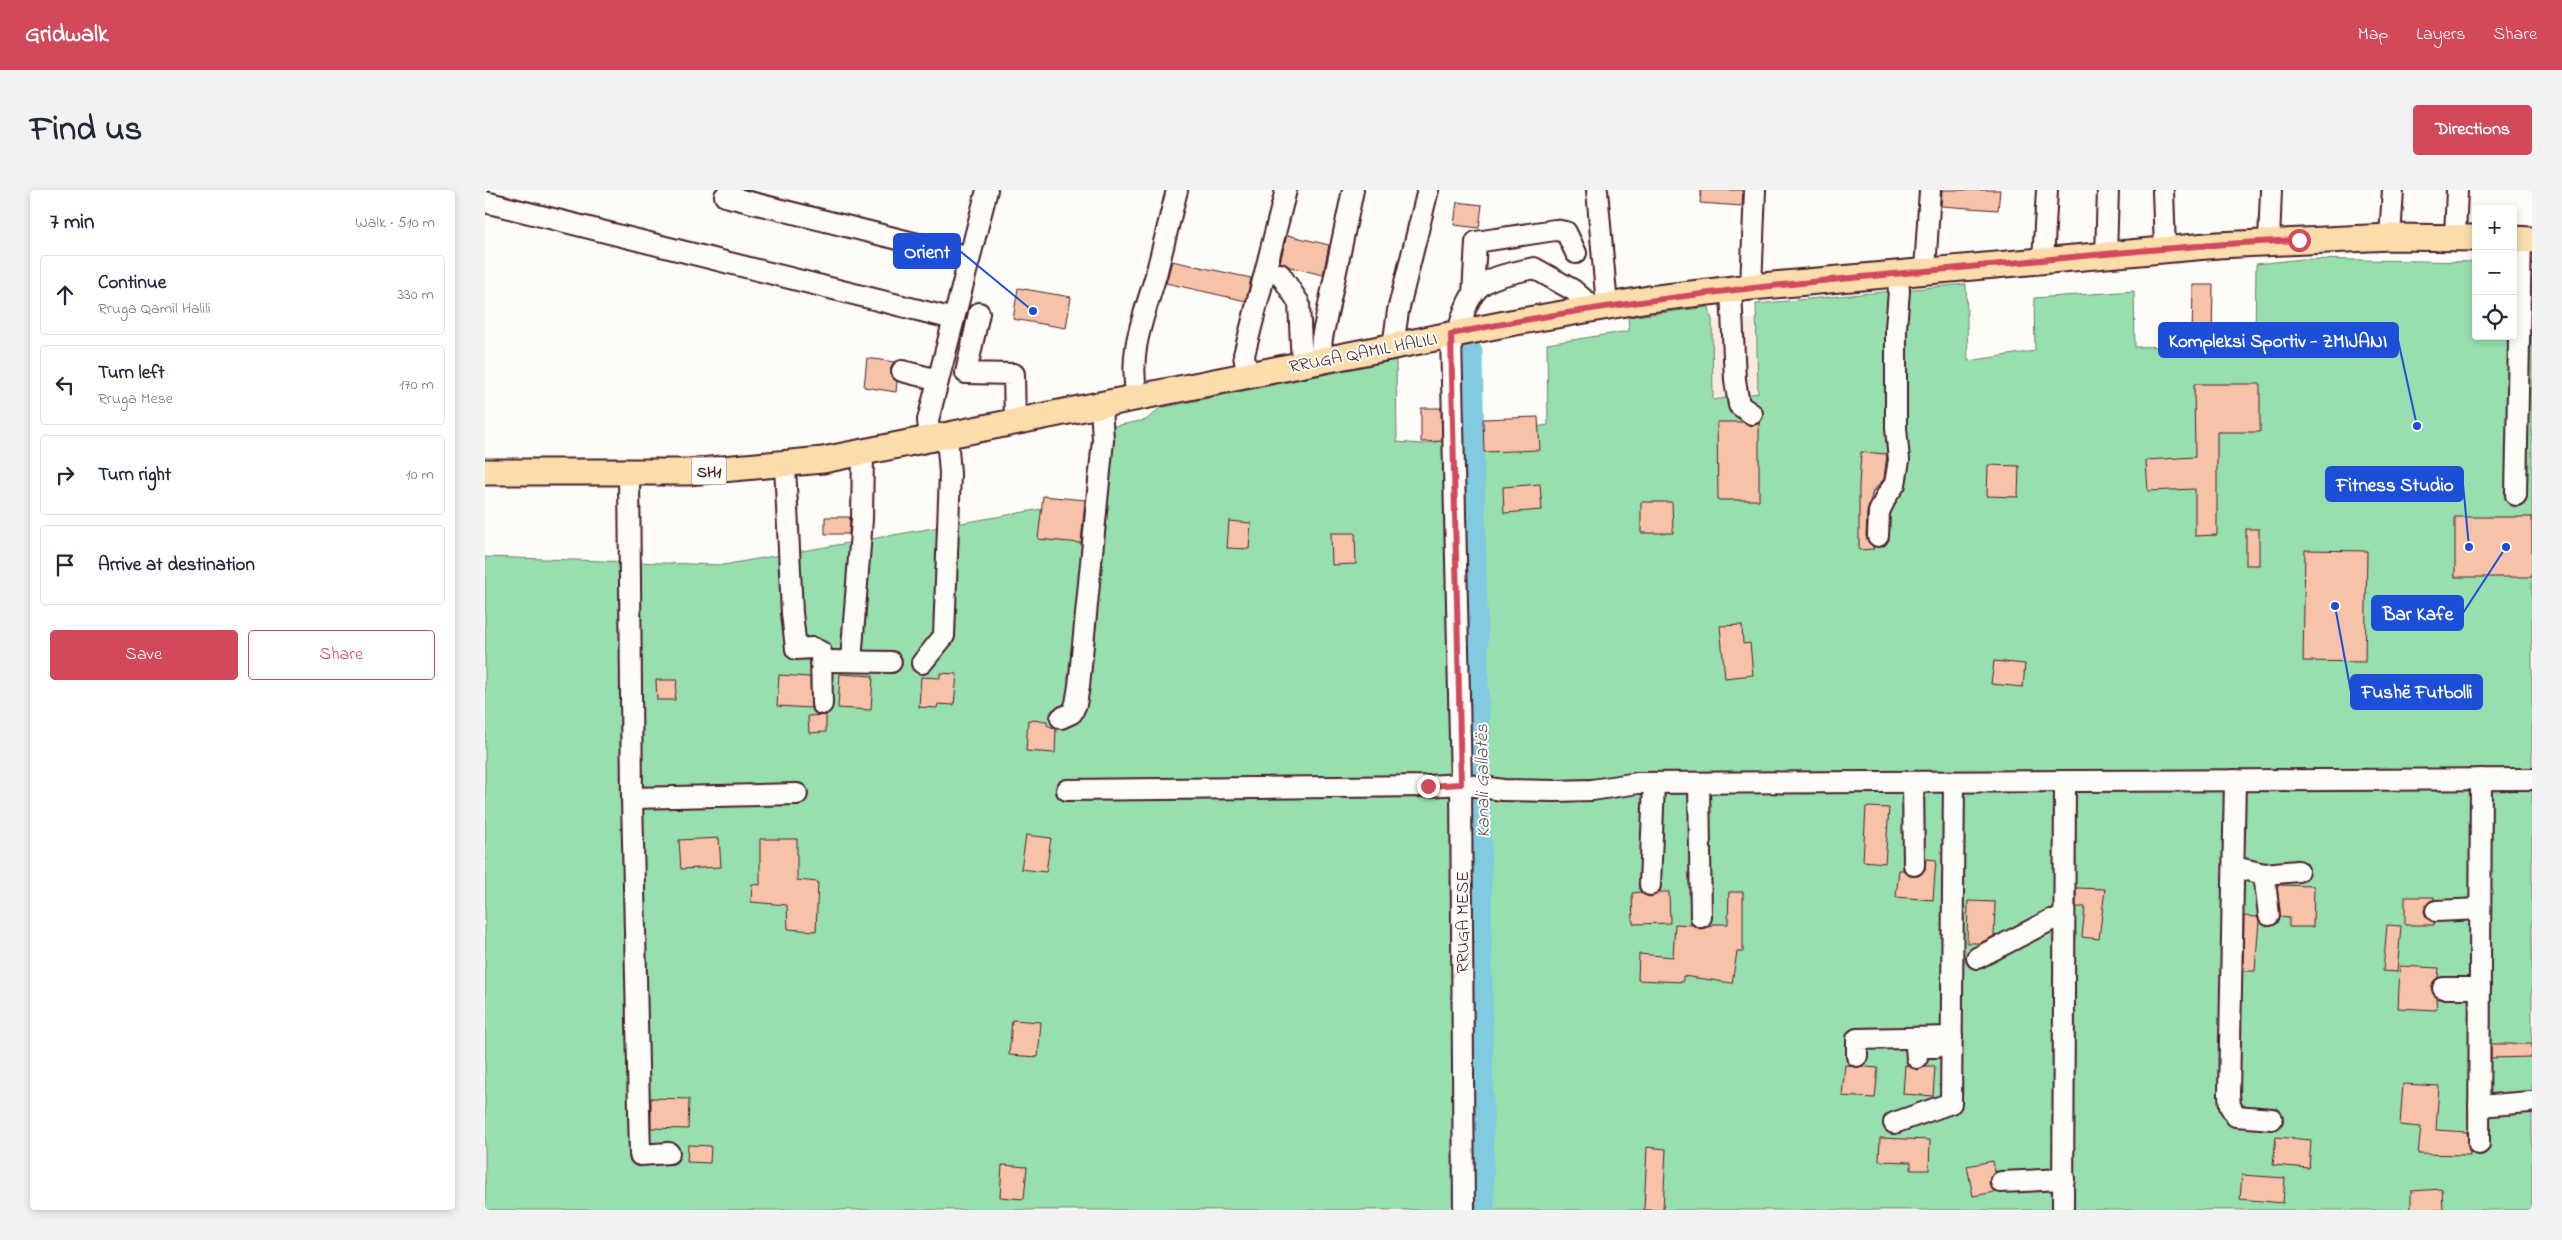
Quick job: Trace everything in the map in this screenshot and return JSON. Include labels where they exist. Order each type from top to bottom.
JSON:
[{"type":"main road","name":"RRUGA QAMIL HALILI","points":[[938,439],[1455,334],[1601,307],[1741,288],[2043,260],[2269,242],[2390,238],[2465,238]]},
{"type":"main road","name":"SH1","points":[[485,472],[629,474],[785,465],[938,439]]},
{"type":"street","points":[[922,663],[943,636],[950,473],[938,439],[928,420],[987,190]]},
{"type":"street","points":[[1137,398],[1133,376],[1141,318],[1155,276],[1177,190]]},
{"type":"street","points":[[1247,376],[1244,355],[1286,190]]},
{"type":"street","points":[[1311,363],[1322,338],[1353,190]]},
{"type":"street","points":[[1393,347],[1398,311],[1428,190]]},
{"type":"street","points":[[1597,190],[1601,307]]},
{"type":"street","points":[[1752,414],[1739,405],[1735,380],[1741,288],[1755,190]]},
{"type":"street","points":[[1925,271],[1930,190]]},
{"type":"street","points":[[2043,260],[2047,190]]},
{"type":"street","points":[[2106,255],[2108,190]]},
{"type":"street","points":[[2163,190],[2165,250]]},
{"type":"street","points":[[2269,242],[2271,190]]},
{"type":"street","points":[[2390,238],[2393,190]]},
{"type":"street","name":"RRUGA QAMIL HALILI","points":[[2457,190],[2465,238]]},
{"type":"street","points":[[725,196],[970,257]]},
{"type":"street","points":[[485,202],[954,319]]},
{"type":"street","points":[[1473,294],[1476,242],[1555,230],[1566,232],[1576,253]]},
{"type":"street","points":[[2516,495],[2522,239]]},
{"type":"street","points":[[1473,294],[1482,283],[1492,277],[1535,268],[1601,307]]},
{"type":"street","points":[[1280,274],[1299,304],[1311,363]]},
{"type":"street","points":[[1879,536],[1879,512],[1895,484],[1899,460],[1896,428],[1896,328],[1899,291],[1897,274]]},
{"type":"street","name":"RRUGA MESE","points":[[1464,1210],[1467,786],[1455,334],[1463,310],[1473,294]]},
{"type":"street","points":[[979,313],[966,372],[1015,374],[1015,423]]},
{"type":"street","points":[[902,372],[938,380]]},
{"type":"street","points":[[1061,718],[1072,713],[1076,704],[1079,686],[1103,440],[1101,406]]},
{"type":"street","points":[[863,453],[862,519],[841,661],[891,662]]},
{"type":"street","points":[[785,465],[792,613],[796,649],[813,648],[821,652],[821,704]]},
{"type":"street","points":[[629,474],[632,798],[640,1155],[669,1153]]},
{"type":"street","points":[[2479,1144],[2481,779]]},
{"type":"street","points":[[1067,790],[1428,786],[1467,786],[1503,790],[1591,790],[1654,783],[2532,779]]},
{"type":"street","points":[[2235,780],[2230,1106],[2236,1116],[2272,1119]]},
{"type":"street","points":[[2063,1210],[2065,781]]},
{"type":"street","points":[[1913,782],[1914,865]]},
{"type":"street","points":[[1894,1123],[1951,1103],[1954,782]]},
{"type":"street","points":[[1650,885],[1654,783]]},
{"type":"street","points":[[1699,783],[1701,916]]},
{"type":"street","points":[[632,798],[797,794]]},
{"type":"street","points":[[2234,867],[2264,874],[2298,871]]},
{"type":"street","points":[[2264,874],[2269,915]]},
{"type":"street","points":[[2437,911],[2480,908]]},
{"type":"street","points":[[1977,958],[2051,920],[2064,919]]},
{"type":"street","points":[[2443,988],[2480,988]]},
{"type":"street","points":[[1857,1056],[1857,1039],[1952,1042]]},
{"type":"street","points":[[1917,1058],[1916,1047],[1952,1042]]},
{"type":"street","points":[[2479,1106],[2530,1102]]},
{"type":"street","points":[[2001,1182],[2064,1179]]},
{"type":"shaded area","points":[[1756,319],[1763,595],[1714,506],[1712,320]]},
{"type":"green space","points":[[2303,259],[2472,262],[2472,340],[2517,340],[2517,322],[2527,288],[2532,278],[2532,1210],[485,1210],[485,557],[723,565],[1104,498],[1109,427],[1146,420],[1160,408],[1396,360],[1397,442],[1422,444],[1548,425],[1547,344],[1629,331],[1628,317],[1709,307],[1712,320],[1713,400],[1758,393],[1756,304],[1966,284],[1968,361],[2035,351],[2034,298],[2134,291],[2135,347],[2255,344],[2256,264]]},
{"type":"building","points":[[1701,190],[1743,190],[1742,206],[1700,203]]},
{"type":"building","points":[[1942,190],[2000,190],[1998,210],[1941,206]]},
{"type":"building","points":[[1457,202],[1482,205],[1479,228],[1454,225]]},
{"type":"building","points":[[1287,235],[1329,245],[1323,275],[1290,267],[1280,262]]},
{"type":"building","points":[[1172,261],[1251,278],[1246,301],[1166,283]]},
{"type":"building","points":[[2193,285],[2213,285],[2212,341],[2192,340]]},
{"type":"building","points":[[1018,288],[1071,297],[1066,328],[1013,319]]},
{"type":"building","points":[[867,358],[894,362],[891,374],[897,381],[896,392],[864,387]]},
{"type":"building","points":[[2194,384],[2260,384],[2260,432],[2217,432],[2217,535],[2195,536],[2195,489],[2148,491],[2146,460],[2195,457]]},
{"type":"building","points":[[1421,408],[1441,408],[1442,441],[1421,442]]},
{"type":"building","points":[[1538,417],[1540,450],[1484,452],[1483,419]]},
{"type":"building","points":[[1717,422],[1743,422],[1752,426],[1759,423],[1759,500],[1718,500]]},
{"type":"building","points":[[1861,452],[1887,454],[1884,479],[1873,491],[1867,512],[1866,536],[1874,549],[1859,550],[1859,486]]},
{"type":"building","points":[[1988,465],[2019,466],[2018,497],[1987,496]]},
{"type":"building","points":[[1540,484],[1542,510],[1504,513],[1503,487]]},
{"type":"building","points":[[1043,496],[1085,500],[1081,543],[1038,539]]},
{"type":"building","points":[[1641,502],[1672,502],[1673,533],[1641,533]]},
{"type":"building","points":[[825,517],[850,517],[849,534],[825,534]]},
{"type":"building","points":[[2455,517],[2532,517],[2532,577],[2455,577]]},
{"type":"building","points":[[1229,521],[1251,523],[1249,549],[1227,548]]},
{"type":"building","points":[[2246,529],[2259,529],[2259,565],[2246,565]]},
{"type":"building","points":[[1331,533],[1355,533],[1356,564],[1332,565]]},
{"type":"building","points":[[2305,550],[2367,551],[2365,662],[2303,661]]},
{"type":"building","points":[[1742,625],[1743,644],[1750,643],[1753,675],[1725,678],[1720,626]]},
{"type":"building","points":[[1994,661],[2025,664],[2023,687],[1991,684]]},
{"type":"building","points":[[940,673],[957,674],[954,705],[938,704],[937,708],[919,707],[921,677],[940,678]]},
{"type":"building","points":[[840,674],[873,676],[871,710],[838,708]]},
{"type":"building","points":[[779,675],[810,677],[811,708],[777,706]]},
{"type":"building","points":[[656,680],[677,680],[675,700],[657,700]]},
{"type":"building","points":[[826,715],[826,732],[809,733],[808,716]]},
{"type":"building","points":[[1028,720],[1047,721],[1047,725],[1056,729],[1055,753],[1026,751]]},
{"type":"building","points":[[1866,807],[1889,808],[1885,863],[1863,861]]},
{"type":"building","points":[[1026,835],[1051,838],[1046,872],[1021,869]]},
{"type":"building","points":[[719,838],[721,867],[681,869],[679,840]]},
{"type":"building","points":[[760,839],[797,839],[797,880],[818,882],[816,931],[788,929],[787,905],[751,902],[752,884],[760,885]]},
{"type":"building","points":[[1926,859],[1936,860],[1933,900],[1896,897],[1899,870],[1903,870],[1909,876],[1920,875],[1925,870]]},
{"type":"building","points":[[2277,885],[2314,886],[2313,927],[2289,927],[2289,918],[2280,917]]},
{"type":"building","points":[[2076,888],[2105,889],[2099,939],[2082,937],[2085,907],[2076,907]]},
{"type":"building","points":[[1641,892],[1650,897],[1659,892],[1669,892],[1670,923],[1633,924],[1632,893]]},
{"type":"building","points":[[1729,892],[1743,892],[1743,952],[1737,952],[1732,983],[1683,976],[1683,982],[1638,980],[1639,954],[1673,957],[1675,924],[1693,925],[1701,929],[1712,926],[1712,924],[1728,924]]},
{"type":"building","points":[[2405,897],[2434,897],[2434,900],[2426,905],[2424,911],[2426,918],[2434,922],[2434,925],[2405,925]]},
{"type":"building","points":[[1968,901],[1995,902],[1994,936],[1980,943],[1967,943]]},
{"type":"building","points":[[2244,916],[2257,917],[2259,920],[2255,971],[2243,971]]},
{"type":"building","points":[[2387,925],[2401,926],[2397,972],[2383,971]]},
{"type":"building","points":[[2400,966],[2439,968],[2438,977],[2431,988],[2437,998],[2436,1010],[2398,1008]]},
{"type":"building","points":[[1012,1020],[1041,1022],[1038,1057],[1009,1055]]},
{"type":"building","points":[[2491,1044],[2532,1044],[2532,1057],[2491,1058]]},
{"type":"building","points":[[1845,1065],[1878,1068],[1875,1098],[1842,1096]]},
{"type":"building","points":[[1905,1065],[1918,1070],[1925,1066],[1935,1066],[1933,1096],[1903,1094]]},
{"type":"building","points":[[2403,1084],[2439,1086],[2436,1130],[2467,1132],[2470,1155],[2418,1154],[2421,1127],[2400,1125]]},
{"type":"building","points":[[651,1098],[689,1099],[688,1129],[651,1128]]},
{"type":"building","points":[[2276,1137],[2311,1140],[2309,1168],[2273,1165]]},
{"type":"building","points":[[1880,1138],[1930,1140],[1929,1170],[1911,1170],[1911,1162],[1879,1161]]},
{"type":"building","points":[[688,1145],[711,1146],[710,1163],[687,1162]]},
{"type":"building","points":[[1647,1147],[1666,1149],[1663,1210],[1644,1210]]},
{"type":"building","points":[[1993,1161],[1995,1172],[1990,1177],[1989,1183],[1995,1192],[1973,1196],[1967,1166]]},
{"type":"building","points":[[1002,1165],[1027,1167],[1024,1199],[1000,1197]]},
{"type":"building","points":[[2242,1175],[2285,1178],[2283,1203],[2240,1199]]},
{"type":"building","points":[[2442,1189],[2443,1210],[2411,1210],[2411,1191]]},
{"type":"waterway","name":"Kanali Gallatës","points":[[1473,351],[1481,770],[1485,1210]]},
{"type":"place","name":"Orient","points":[[1033,311]]},
{"type":"place","name":"Kompleksi Sportiv - ZMIJANI","points":[[2417,426]]},
{"type":"place","name":"Fitness Studio","points":[[2469,547]]},
{"type":"place","name":"Bar Kafe","points":[[2506,547]]},
{"type":"place","name":"Fushë Futbolli","points":[[2335,606]]},
{"type":"route","points":[[1428,786],[1461,784],[1453,352],[1451,334],[1649,299],[1751,287],[2217,245],[2299,240]]}]
